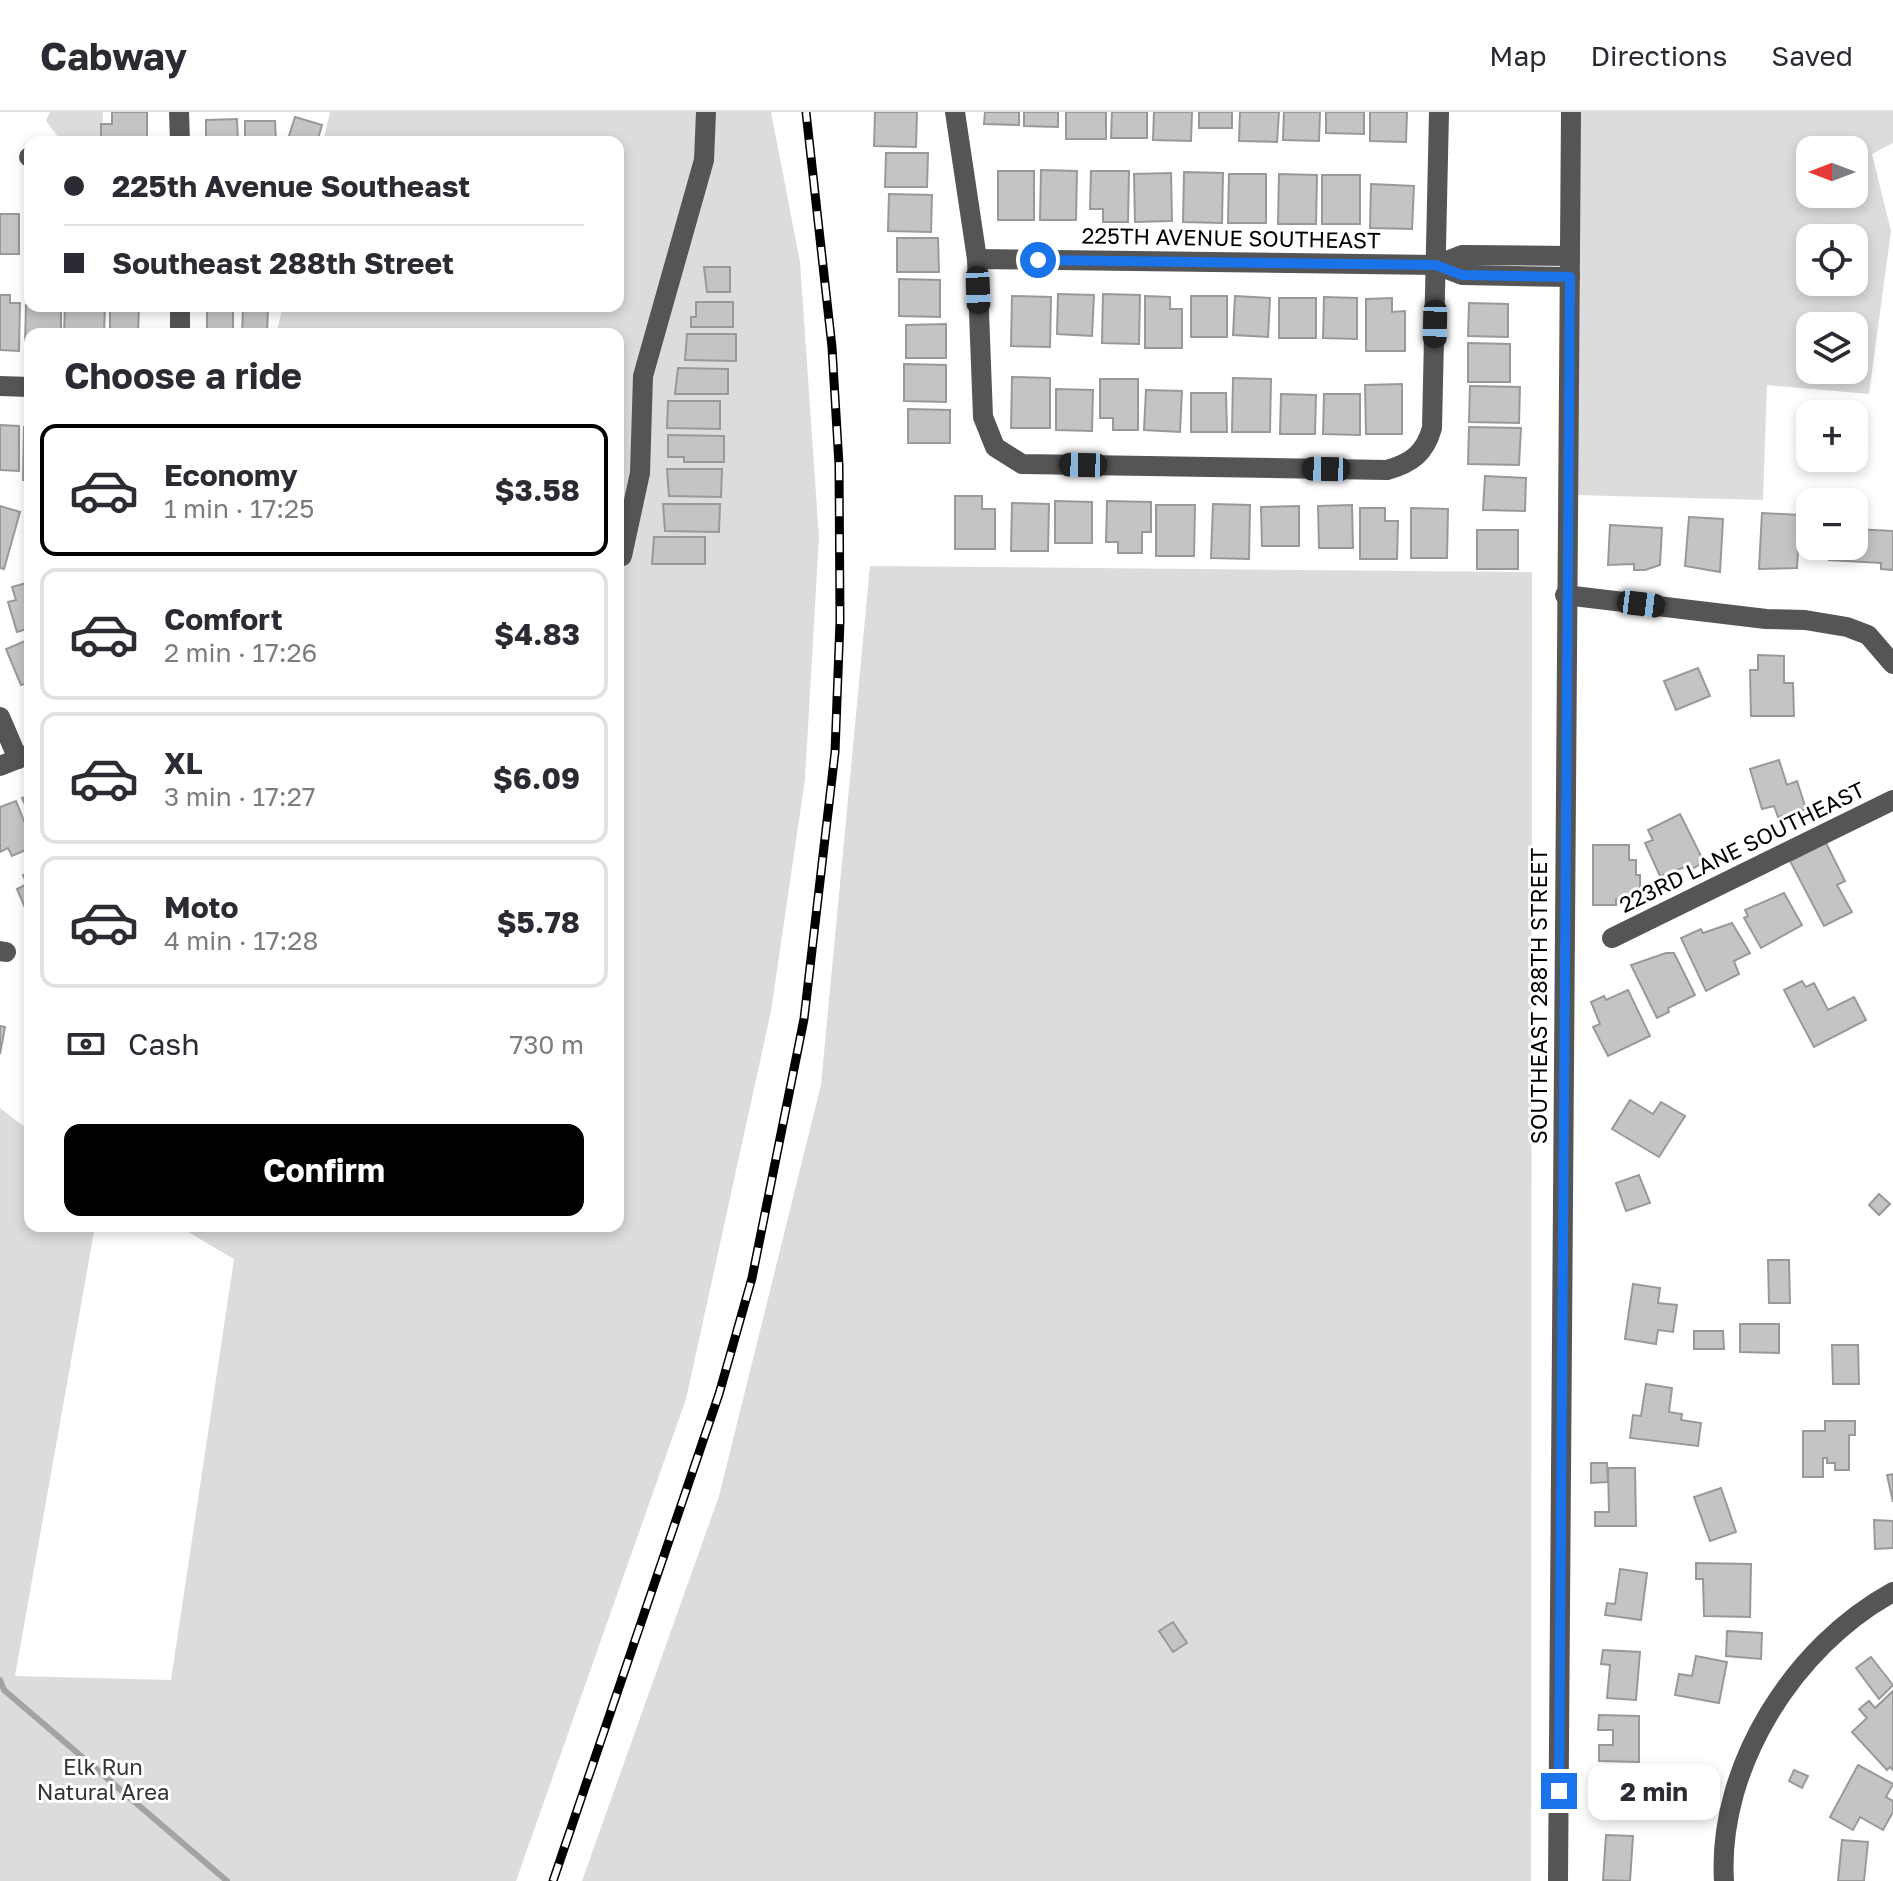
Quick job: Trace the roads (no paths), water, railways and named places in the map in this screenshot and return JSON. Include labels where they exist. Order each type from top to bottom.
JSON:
[{"type":"street","points":[[179,112],[180,136]]},
{"type":"street","points":[[624,547],[640,473],[643,376],[704,160],[706,112]]},
{"type":"street","points":[[955,112],[977,259],[983,417],[995,447],[1022,464],[1387,470],[1408,464],[1422,452],[1429,437],[1433,413],[1439,112]]},
{"type":"street","name":"SOUTHEAST 288TH STREET","points":[[1558,1881],[1565,595],[1571,112]]},
{"type":"street","name":"225TH AVENUE SOUTHEAST","points":[[977,259],[1436,265],[1462,275],[1570,267]]},
{"type":"street","points":[[0,386],[24,387]]},
{"type":"street","points":[[1565,595],[1847,627],[1868,635],[1891,660]]},
{"type":"street","points":[[0,717],[16,760]]},
{"type":"street","name":"223RD LANE SOUTHEAST","points":[[1612,938],[1893,800]]},
{"type":"street","points":[[1724,1881],[1727,1821],[1748,1754],[1774,1708],[1815,1652],[1864,1607],[1893,1592]]},
{"type":"waterway","points":[[0,1680],[4,1690],[227,1881]]},
{"type":"railway","points":[[553,1881],[719,1394],[752,1278],[804,1019],[835,752],[840,621],[839,465],[832,347],[806,112]]},
{"type":"park label","name":"Elk Run Natural Area","points":[[103,1780]]}]
